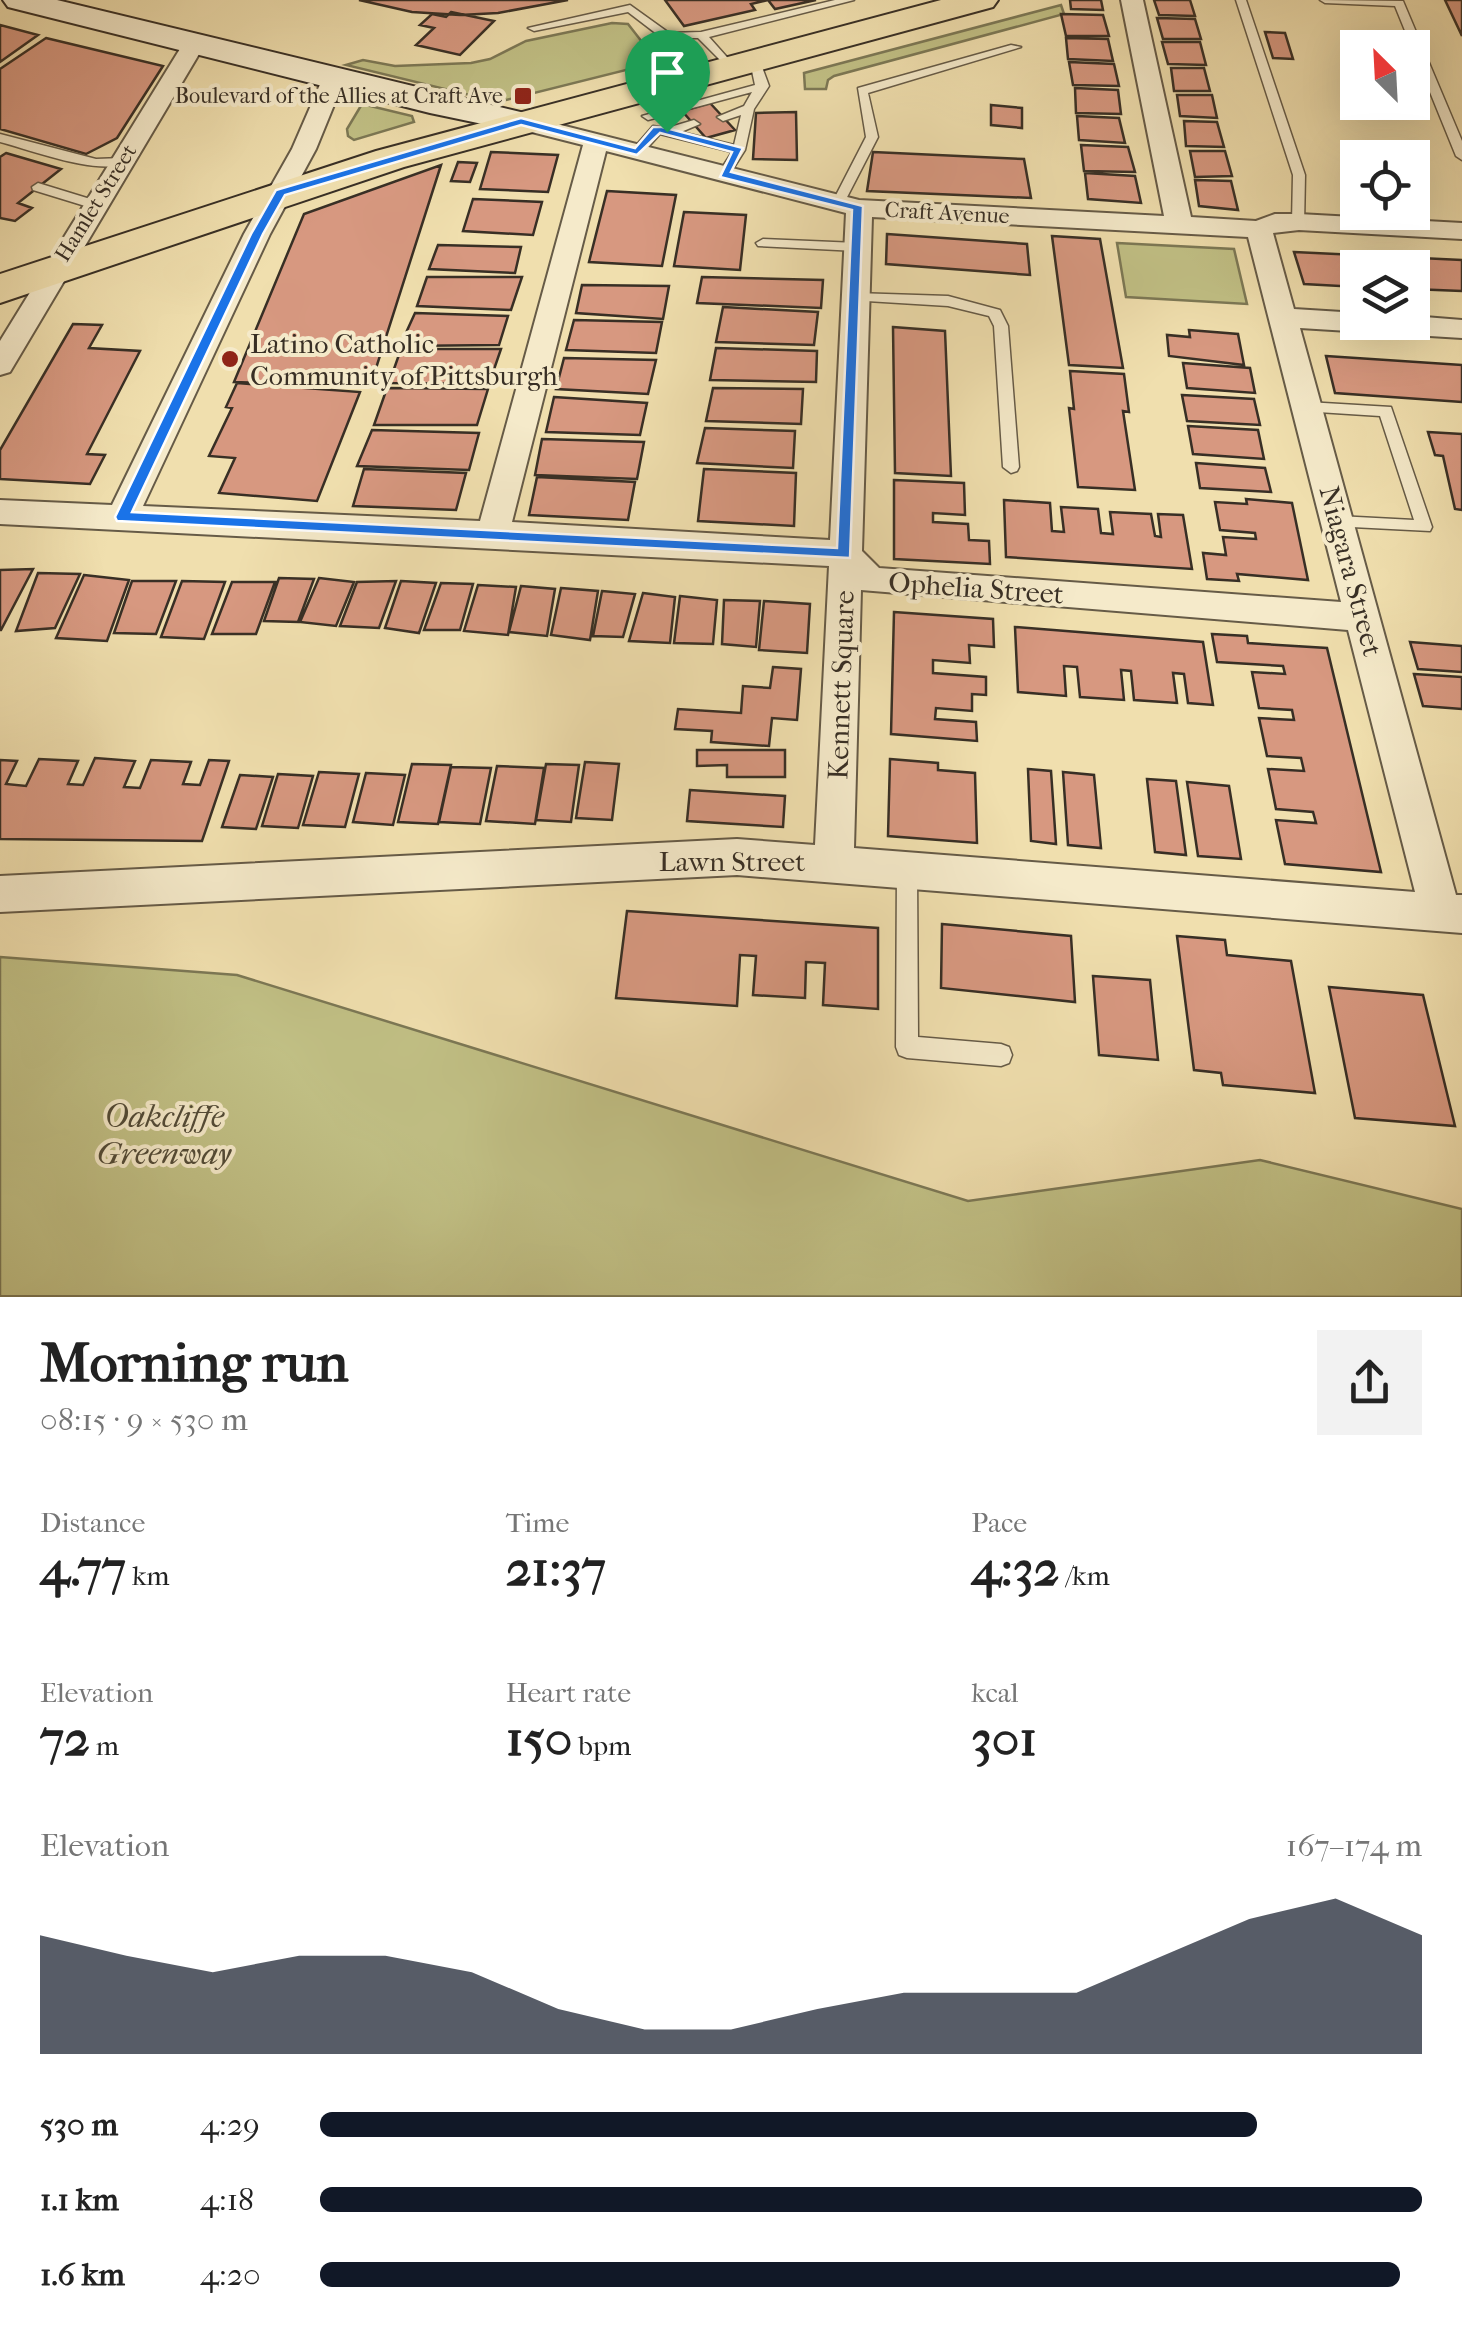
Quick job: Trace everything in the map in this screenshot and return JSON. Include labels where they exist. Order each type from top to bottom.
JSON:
[{"type":"main road","name":"Craft Avenue","points":[[18,0],[521,122]]},
{"type":"main road","points":[[18,280],[280,192],[521,122],[639,104],[981,0]]},
{"type":"street","points":[[1132,0],[1180,224]]},
{"type":"street","name":"Hamlet Street","points":[[0,365],[18,280],[95,205],[194,44]]},
{"type":"street","points":[[122,517],[257,234],[304,149],[333,78]]},
{"type":"street","name":"Craft Avenue","points":[[521,122],[848,206],[1259,229],[1275,222],[1299,222],[1462,231]]},
{"type":"street","points":[[493,533],[596,142]]},
{"type":"street","name":"Kennett Square","points":[[834,862],[856,297],[857,247],[848,206]]},
{"type":"street","name":"Niagara Street","points":[[1259,229],[1364,617],[1451,913]]},
{"type":"street","points":[[1283,318],[1340,321]]},
{"type":"street","points":[[1430,327],[1462,329]]},
{"type":"street","points":[[0,512],[493,533],[844,554]]},
{"type":"street","name":"Ophelia Street","points":[[844,554],[870,580],[1364,617]]},
{"type":"street","name":"Lawn Street","points":[[0,894],[737,857],[1451,913]]},
{"type":"lane","points":[[534,28],[630,8],[666,36],[701,35],[849,0]]},
{"type":"lane","points":[[1242,0],[1299,175],[1299,222]]},
{"type":"lane","points":[[1325,0],[1399,4],[1462,156]]},
{"type":"lane","points":[[701,35],[748,70],[748,110],[739,150],[724,174]]},
{"type":"lane","points":[[848,206],[872,137],[862,91],[1015,48]]},
{"type":"lane","points":[[639,104],[662,130],[739,150]]},
{"type":"lane","points":[[723,116],[748,110]]},
{"type":"lane","points":[[637,152],[662,130],[694,124]]},
{"type":"lane","points":[[0,138],[96,163],[122,162]]},
{"type":"lane","points":[[38,187],[95,205]]},
{"type":"lane","points":[[763,243],[857,247]]},
{"type":"lane","points":[[856,297],[948,300],[995,313],[1000,326],[1011,468]]},
{"type":"lane","points":[[1307,407],[1386,411],[1424,527],[1338,522]]},
{"type":"lane","points":[[907,868],[907,1047],[1001,1054]]},
{"type":"green space","points":[[1061,5],[1064,14],[834,76],[828,80],[826,89],[805,89],[804,73]]},
{"type":"green space","points":[[612,23],[628,24],[649,51],[681,45],[686,55],[498,102],[346,65],[363,60],[395,66],[471,63],[490,59],[526,41]]},
{"type":"green space","points":[[362,104],[412,116],[414,122],[354,140],[347,129]]},
{"type":"green space","points":[[1117,243],[1234,249],[1247,304],[1126,297]]},
{"type":"green space","name":"Oakcliffe Greenway","points":[[0,957],[237,975],[968,1201],[1260,1160],[1462,1209],[1462,1297],[0,1296]]},
{"type":"building","points":[[359,0],[568,0],[498,13],[460,15],[412,12]]},
{"type":"building","points":[[665,0],[768,0],[751,4],[755,10],[684,26]]},
{"type":"building","points":[[768,0],[816,0],[775,9]]},
{"type":"building","points":[[1070,0],[1101,0],[1103,10],[1071,9]]},
{"type":"building","points":[[1154,0],[1190,0],[1195,16],[1159,15]]},
{"type":"building","points":[[1445,0],[1462,0],[1462,36]]},
{"type":"building","points":[[451,12],[494,21],[460,55],[416,45],[434,28],[420,25],[432,14],[446,17]]},
{"type":"building","points":[[1061,14],[1103,15],[1109,36],[1066,36]]},
{"type":"building","points":[[1157,18],[1195,19],[1201,39],[1163,39]]},
{"type":"building","points":[[0,25],[38,35],[0,62]]},
{"type":"building","points":[[1265,32],[1285,33],[1293,59],[1273,58]]},
{"type":"building","points":[[46,38],[163,66],[117,138],[86,154],[0,129],[0,69]]},
{"type":"building","points":[[1066,38],[1108,39],[1113,61],[1068,59]]},
{"type":"building","points":[[1162,42],[1200,42],[1206,65],[1168,64]]},
{"type":"building","points":[[1069,62],[1114,64],[1119,86],[1073,85]]},
{"type":"building","points":[[1171,68],[1204,68],[1210,91],[1174,91]]},
{"type":"building","points":[[1075,88],[1118,90],[1121,114],[1076,113]]},
{"type":"building","points":[[1177,95],[1212,95],[1217,118],[1180,116]]},
{"type":"building","points":[[710,103],[735,130],[706,138],[682,111]]},
{"type":"building","points":[[991,105],[1022,108],[1022,128],[991,125]]},
{"type":"building","points":[[796,112],[797,160],[753,159],[756,113]]},
{"type":"building","points":[[1077,116],[1119,118],[1125,143],[1079,140]]},
{"type":"building","points":[[1184,121],[1217,122],[1224,147],[1186,146]]},
{"type":"building","points":[[1081,145],[1128,147],[1135,172],[1084,171]]},
{"type":"building","points":[[1190,151],[1225,151],[1232,176],[1195,177]]},
{"type":"building","points":[[491,152],[558,155],[548,192],[480,189]]},
{"type":"building","points":[[873,152],[1024,159],[1031,198],[867,191]]},
{"type":"building","points":[[6,153],[61,169],[18,203],[32,208],[15,221],[0,218],[0,157]]},
{"type":"building","points":[[458,162],[477,163],[470,182],[451,181]]},
{"type":"building","points":[[441,165],[370,387],[234,382],[304,214]]},
{"type":"building","points":[[1085,173],[1135,176],[1141,203],[1088,199]]},
{"type":"building","points":[[1195,180],[1231,181],[1238,210],[1199,206]]},
{"type":"building","points":[[607,191],[676,195],[662,266],[589,262]]},
{"type":"building","points":[[473,199],[542,202],[533,235],[463,231]]},
{"type":"building","points":[[684,212],[746,215],[740,270],[674,266]]},
{"type":"building","points":[[887,234],[1027,244],[1030,275],[886,264]]},
{"type":"building","points":[[1052,236],[1100,239],[1123,368],[1069,365]]},
{"type":"building","points":[[438,245],[521,247],[515,273],[429,269]]},
{"type":"building","points":[[1294,252],[1340,254],[1340,286],[1304,284]]},
{"type":"building","points":[[1430,258],[1462,260],[1462,291],[1430,290]]},
{"type":"building","points":[[427,277],[522,277],[511,310],[417,306]]},
{"type":"building","points":[[702,277],[823,280],[821,308],[697,303]]},
{"type":"building","points":[[582,285],[669,286],[663,319],[576,313]]},
{"type":"building","points":[[723,307],[818,312],[814,345],[716,342]]},
{"type":"building","points":[[415,313],[508,316],[499,345],[400,346]]},
{"type":"building","points":[[574,320],[662,322],[656,353],[566,350]]},
{"type":"building","points":[[73,324],[102,325],[89,348],[140,351],[87,454],[105,455],[90,484],[0,479],[0,450]]},
{"type":"building","points":[[893,327],[945,331],[951,476],[895,473]]},
{"type":"building","points":[[1189,330],[1238,334],[1244,365],[1169,356],[1167,335],[1190,337]]},
{"type":"building","points":[[716,348],[817,351],[816,382],[710,380]]},
{"type":"building","points":[[401,349],[501,349],[489,384],[389,383]]},
{"type":"building","points":[[1326,356],[1462,365],[1462,402],[1335,393]]},
{"type":"building","points":[[564,358],[656,360],[648,394],[556,389]]},
{"type":"building","points":[[1183,363],[1250,368],[1255,393],[1187,388]]},
{"type":"building","points":[[1070,371],[1124,374],[1129,412],[1123,411],[1135,490],[1078,487],[1069,408],[1074,409]]},
{"type":"building","points":[[237,383],[360,392],[317,501],[219,493],[235,458],[209,456],[232,408],[226,407]]},
{"type":"building","points":[[387,388],[488,389],[477,425],[374,425]]},
{"type":"building","points":[[713,388],[803,389],[801,424],[706,421]]},
{"type":"building","points":[[1182,395],[1254,399],[1260,425],[1187,421]]},
{"type":"building","points":[[554,397],[647,403],[640,435],[546,432]]},
{"type":"building","points":[[1188,426],[1258,430],[1264,459],[1193,454]]},
{"type":"building","points":[[705,428],[795,431],[793,468],[697,463]]},
{"type":"building","points":[[372,430],[479,433],[469,470],[357,466]]},
{"type":"building","points":[[1428,432],[1462,434],[1462,510],[1455,509],[1443,456],[1435,455]]},
{"type":"building","points":[[542,439],[644,442],[637,479],[535,475]]},
{"type":"building","points":[[1196,463],[1265,468],[1271,492],[1200,488]]},
{"type":"building","points":[[364,469],[466,473],[456,510],[353,506]]},
{"type":"building","points":[[704,469],[796,473],[794,526],[698,521]]},
{"type":"building","points":[[537,477],[635,482],[628,520],[529,515]]},
{"type":"building","points":[[894,480],[964,483],[965,515],[933,513],[933,522],[968,524],[969,540],[989,541],[990,564],[894,559]]},
{"type":"building","points":[[1246,499],[1292,503],[1308,580],[1237,574],[1239,581],[1207,579],[1203,553],[1226,555],[1223,537],[1256,539],[1255,533],[1220,530],[1215,502],[1247,504]]},
{"type":"building","points":[[1004,500],[1050,503],[1052,531],[1064,532],[1061,507],[1098,509],[1101,533],[1113,534],[1110,512],[1151,514],[1155,536],[1161,537],[1158,514],[1183,515],[1192,569],[1006,557]]},
{"type":"building","points":[[33,569],[1,630],[0,630],[0,570]]},
{"type":"building","points":[[38,573],[80,574],[55,628],[16,631]]},
{"type":"building","points":[[84,575],[129,580],[107,641],[56,638]]},
{"type":"building","points":[[279,578],[314,579],[298,622],[264,621]]},
{"type":"building","points":[[319,578],[354,582],[336,626],[300,622]]},
{"type":"building","points":[[132,581],[176,581],[156,634],[114,633]]},
{"type":"building","points":[[182,581],[225,582],[204,639],[161,637]]},
{"type":"building","points":[[396,581],[379,628],[340,626],[357,582]]},
{"type":"building","points":[[401,581],[436,583],[419,633],[385,628]]},
{"type":"building","points":[[232,582],[275,582],[256,634],[212,634]]},
{"type":"building","points":[[441,583],[473,584],[460,630],[424,630]]},
{"type":"building","points":[[478,585],[516,587],[508,635],[464,631]]},
{"type":"building","points":[[521,586],[555,589],[547,636],[509,632]]},
{"type":"building","points":[[561,588],[598,591],[590,640],[551,635]]},
{"type":"building","points":[[602,591],[635,594],[623,637],[593,636]]},
{"type":"building","points":[[643,593],[675,597],[670,643],[629,641]]},
{"type":"building","points":[[680,596],[717,600],[713,644],[674,643]]},
{"type":"building","points":[[724,600],[760,601],[756,647],[722,644]]},
{"type":"building","points":[[764,601],[810,604],[807,653],[759,650]]},
{"type":"building","points":[[894,612],[993,619],[994,647],[969,645],[970,663],[933,660],[933,673],[986,677],[986,695],[972,694],[972,711],[936,708],[935,719],[976,722],[977,741],[891,734]]},
{"type":"building","points":[[1015,627],[1203,642],[1213,705],[1188,703],[1184,674],[1173,673],[1177,703],[1134,700],[1131,671],[1121,670],[1124,700],[1080,697],[1077,667],[1064,666],[1066,696],[1018,692]]},
{"type":"building","points":[[1212,634],[1247,636],[1248,643],[1327,648],[1381,872],[1285,864],[1276,820],[1316,823],[1313,812],[1276,809],[1268,769],[1304,771],[1301,758],[1267,756],[1259,718],[1294,720],[1292,710],[1259,708],[1252,672],[1285,674],[1283,666],[1217,662]]},
{"type":"building","points":[[1410,642],[1462,646],[1462,672],[1418,669]]},
{"type":"building","points":[[773,667],[801,669],[797,720],[772,718],[769,746],[711,742],[712,731],[675,729],[678,709],[741,713],[743,686],[770,688]]},
{"type":"building","points":[[1414,674],[1462,677],[1462,709],[1423,706]]},
{"type":"building","points":[[697,750],[785,750],[785,777],[727,777],[727,765],[697,766]]},
{"type":"building","points":[[95,758],[135,761],[124,787],[140,788],[151,760],[191,762],[183,784],[200,785],[209,760],[229,761],[202,841],[0,839],[0,760],[17,761],[6,784],[26,786],[39,759],[78,761],[68,784],[83,785]]},
{"type":"building","points":[[890,759],[938,763],[938,770],[975,773],[977,843],[888,836]]},
{"type":"building","points":[[585,762],[619,764],[612,820],[576,818]]},
{"type":"building","points":[[412,764],[451,765],[438,824],[398,822]]},
{"type":"building","points":[[546,764],[579,765],[571,822],[536,820]]},
{"type":"building","points":[[497,766],[544,768],[535,824],[486,821]]},
{"type":"building","points":[[451,767],[491,768],[480,824],[439,822]]},
{"type":"building","points":[[1028,769],[1051,771],[1056,844],[1031,841]]},
{"type":"building","points":[[319,772],[359,774],[345,827],[303,825]]},
{"type":"building","points":[[1063,772],[1094,775],[1101,848],[1068,845]]},
{"type":"building","points":[[366,773],[405,775],[393,825],[353,822]]},
{"type":"building","points":[[278,774],[313,776],[298,828],[262,826]]},
{"type":"building","points":[[240,775],[273,777],[256,829],[222,827]]},
{"type":"building","points":[[1147,779],[1176,781],[1186,855],[1155,852]]},
{"type":"building","points":[[1187,782],[1229,786],[1241,859],[1198,856]]},
{"type":"building","points":[[690,790],[785,796],[783,827],[687,821]]},
{"type":"building","points":[[627,911],[878,928],[878,1009],[823,1005],[825,963],[806,962],[805,998],[753,995],[756,956],[740,955],[737,1006],[616,998]]},
{"type":"building","points":[[942,924],[1071,936],[1075,1002],[941,988]]},
{"type":"building","points":[[1177,936],[1225,940],[1227,955],[1291,961],[1315,1093],[1223,1085],[1221,1073],[1194,1070]]},
{"type":"building","points":[[1093,976],[1150,980],[1158,1060],[1099,1055]]},
{"type":"building","points":[[1329,987],[1423,995],[1455,1126],[1355,1118]]},
{"type":"place","name":"Boulevard of the Allies at Craft Ave","points":[[523,96]]},
{"type":"place","name":"Latino Catholic Community of Pittsburgh","points":[[230,359]]},
{"type":"route","points":[[521,122],[637,152],[658,129],[667,132],[739,150],[724,174],[858,208],[844,554],[518,534],[122,517],[280,192],[521,122]]}]
